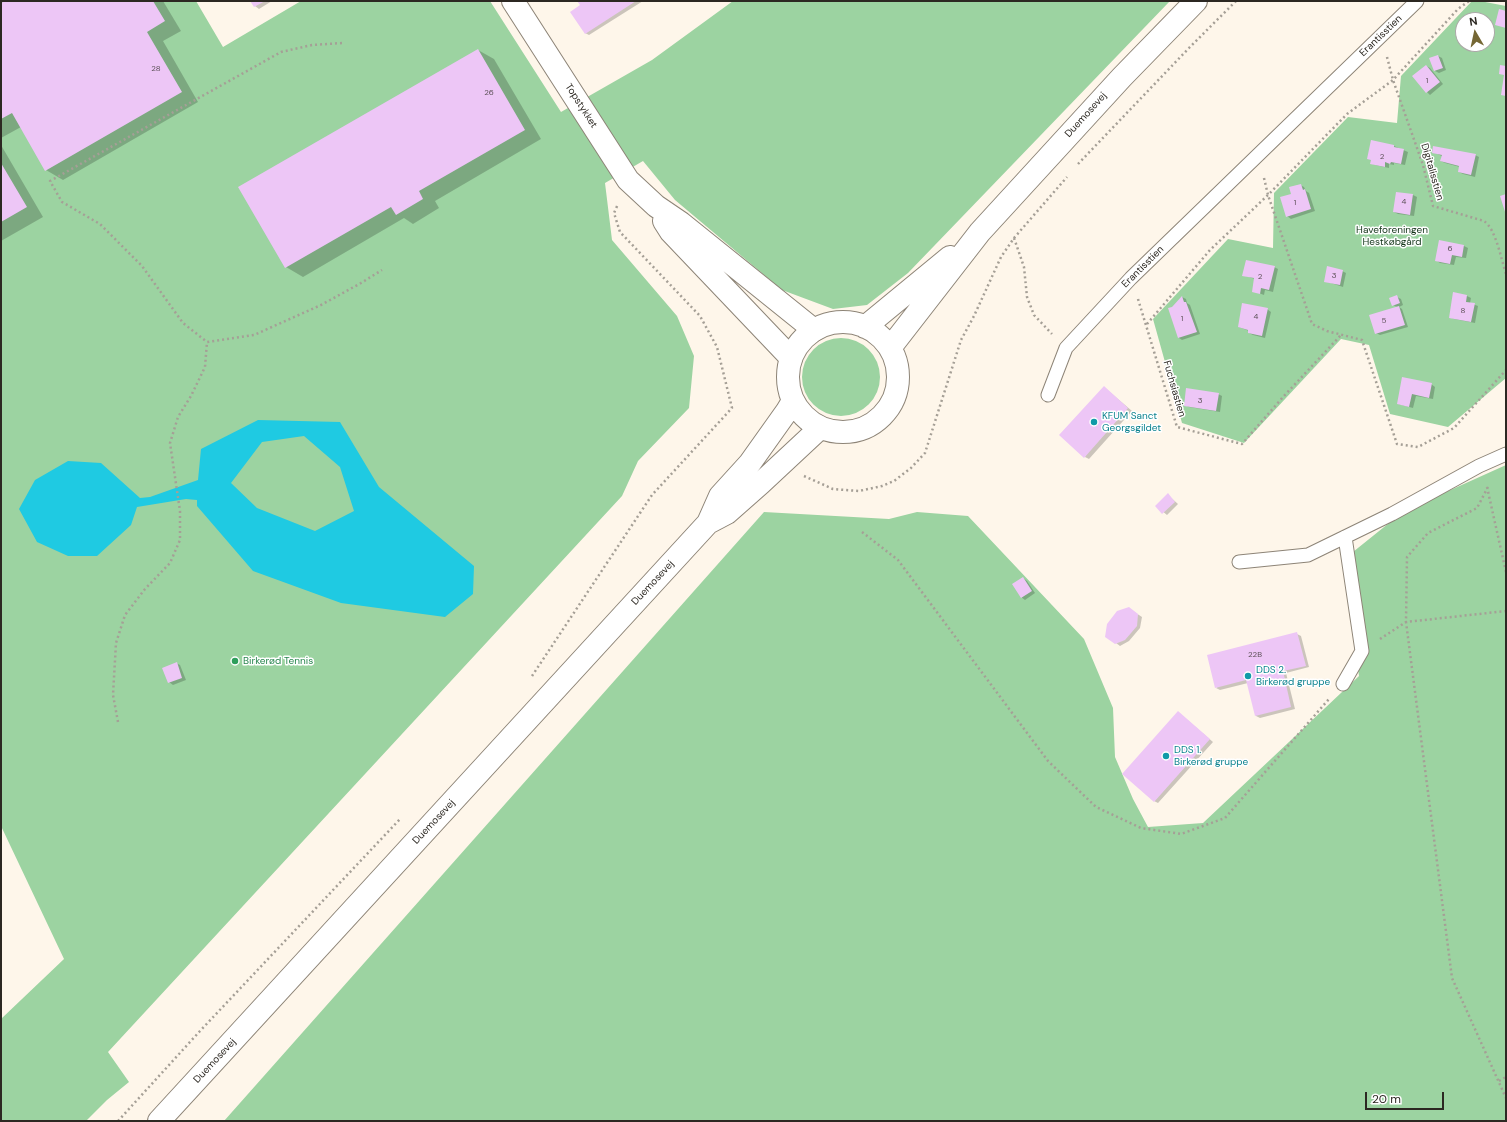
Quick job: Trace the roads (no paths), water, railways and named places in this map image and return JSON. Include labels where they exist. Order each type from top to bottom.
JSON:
[{"type":"street","name":"Topstykket","points":[[513,1],[628,180],[656,206],[681,223],[814,330]]},
{"type":"street","name":"Duemosevej","points":[[890,348],[980,232],[1122,76],[1196,1]]},
{"type":"street","name":"Topstykket","points":[[656,206],[671,232],[791,358]]},
{"type":"street","name":"Duemosevej","points":[[865,327],[980,232]]},
{"type":"street","points":[[848,322],[865,327],[879,336],[890,348],[898,367],[898,387],[891,406],[877,421],[860,430],[840,432],[820,428],[804,417],[793,401],[788,380],[791,358],[800,343],[814,330],[830,324],[848,322]]},
{"type":"street","name":"Duemosevej","points":[[159,1121],[708,523],[720,496],[750,463],[793,401]]},
{"type":"street","name":"Duemosevej","points":[[708,523],[727,513],[820,428]]},
{"type":"lane","name":"Erantisstien","points":[[1048,395],[1066,348],[1131,278],[1417,1]]},
{"type":"lane","points":[[1239,562],[1308,555],[1392,514],[1479,466],[1506,454]]},
{"type":"lane","points":[[1343,684],[1362,651],[1345,537]]},
{"type":"water","points":[[258,420],[340,422],[379,487],[474,566],[473,594],[445,617],[341,603],[253,571],[197,506],[197,500],[186,499],[137,507],[131,525],[97,556],[68,556],[37,542],[19,509],[35,480],[68,461],[101,463],[140,498],[150,497],[198,480],[201,449]],"holes":[[[304,436],[340,467],[354,511],[315,531],[257,508],[231,483],[262,442]]]},
{"type":"place","name":"KFUM Sanct Georgsgildet","points":[[1094,422]]},
{"type":"place","name":"Birkerød Tennis","points":[[235,661]]},
{"type":"place","name":"DDS 2. Birkerød gruppe","points":[[1248,676]]},
{"type":"place","name":"DDS 1. Birkerød gruppe","points":[[1166,756]]},
{"type":"park label","name":"Haveforeningen Hestkøbgård","points":[[1392,236]]}]
